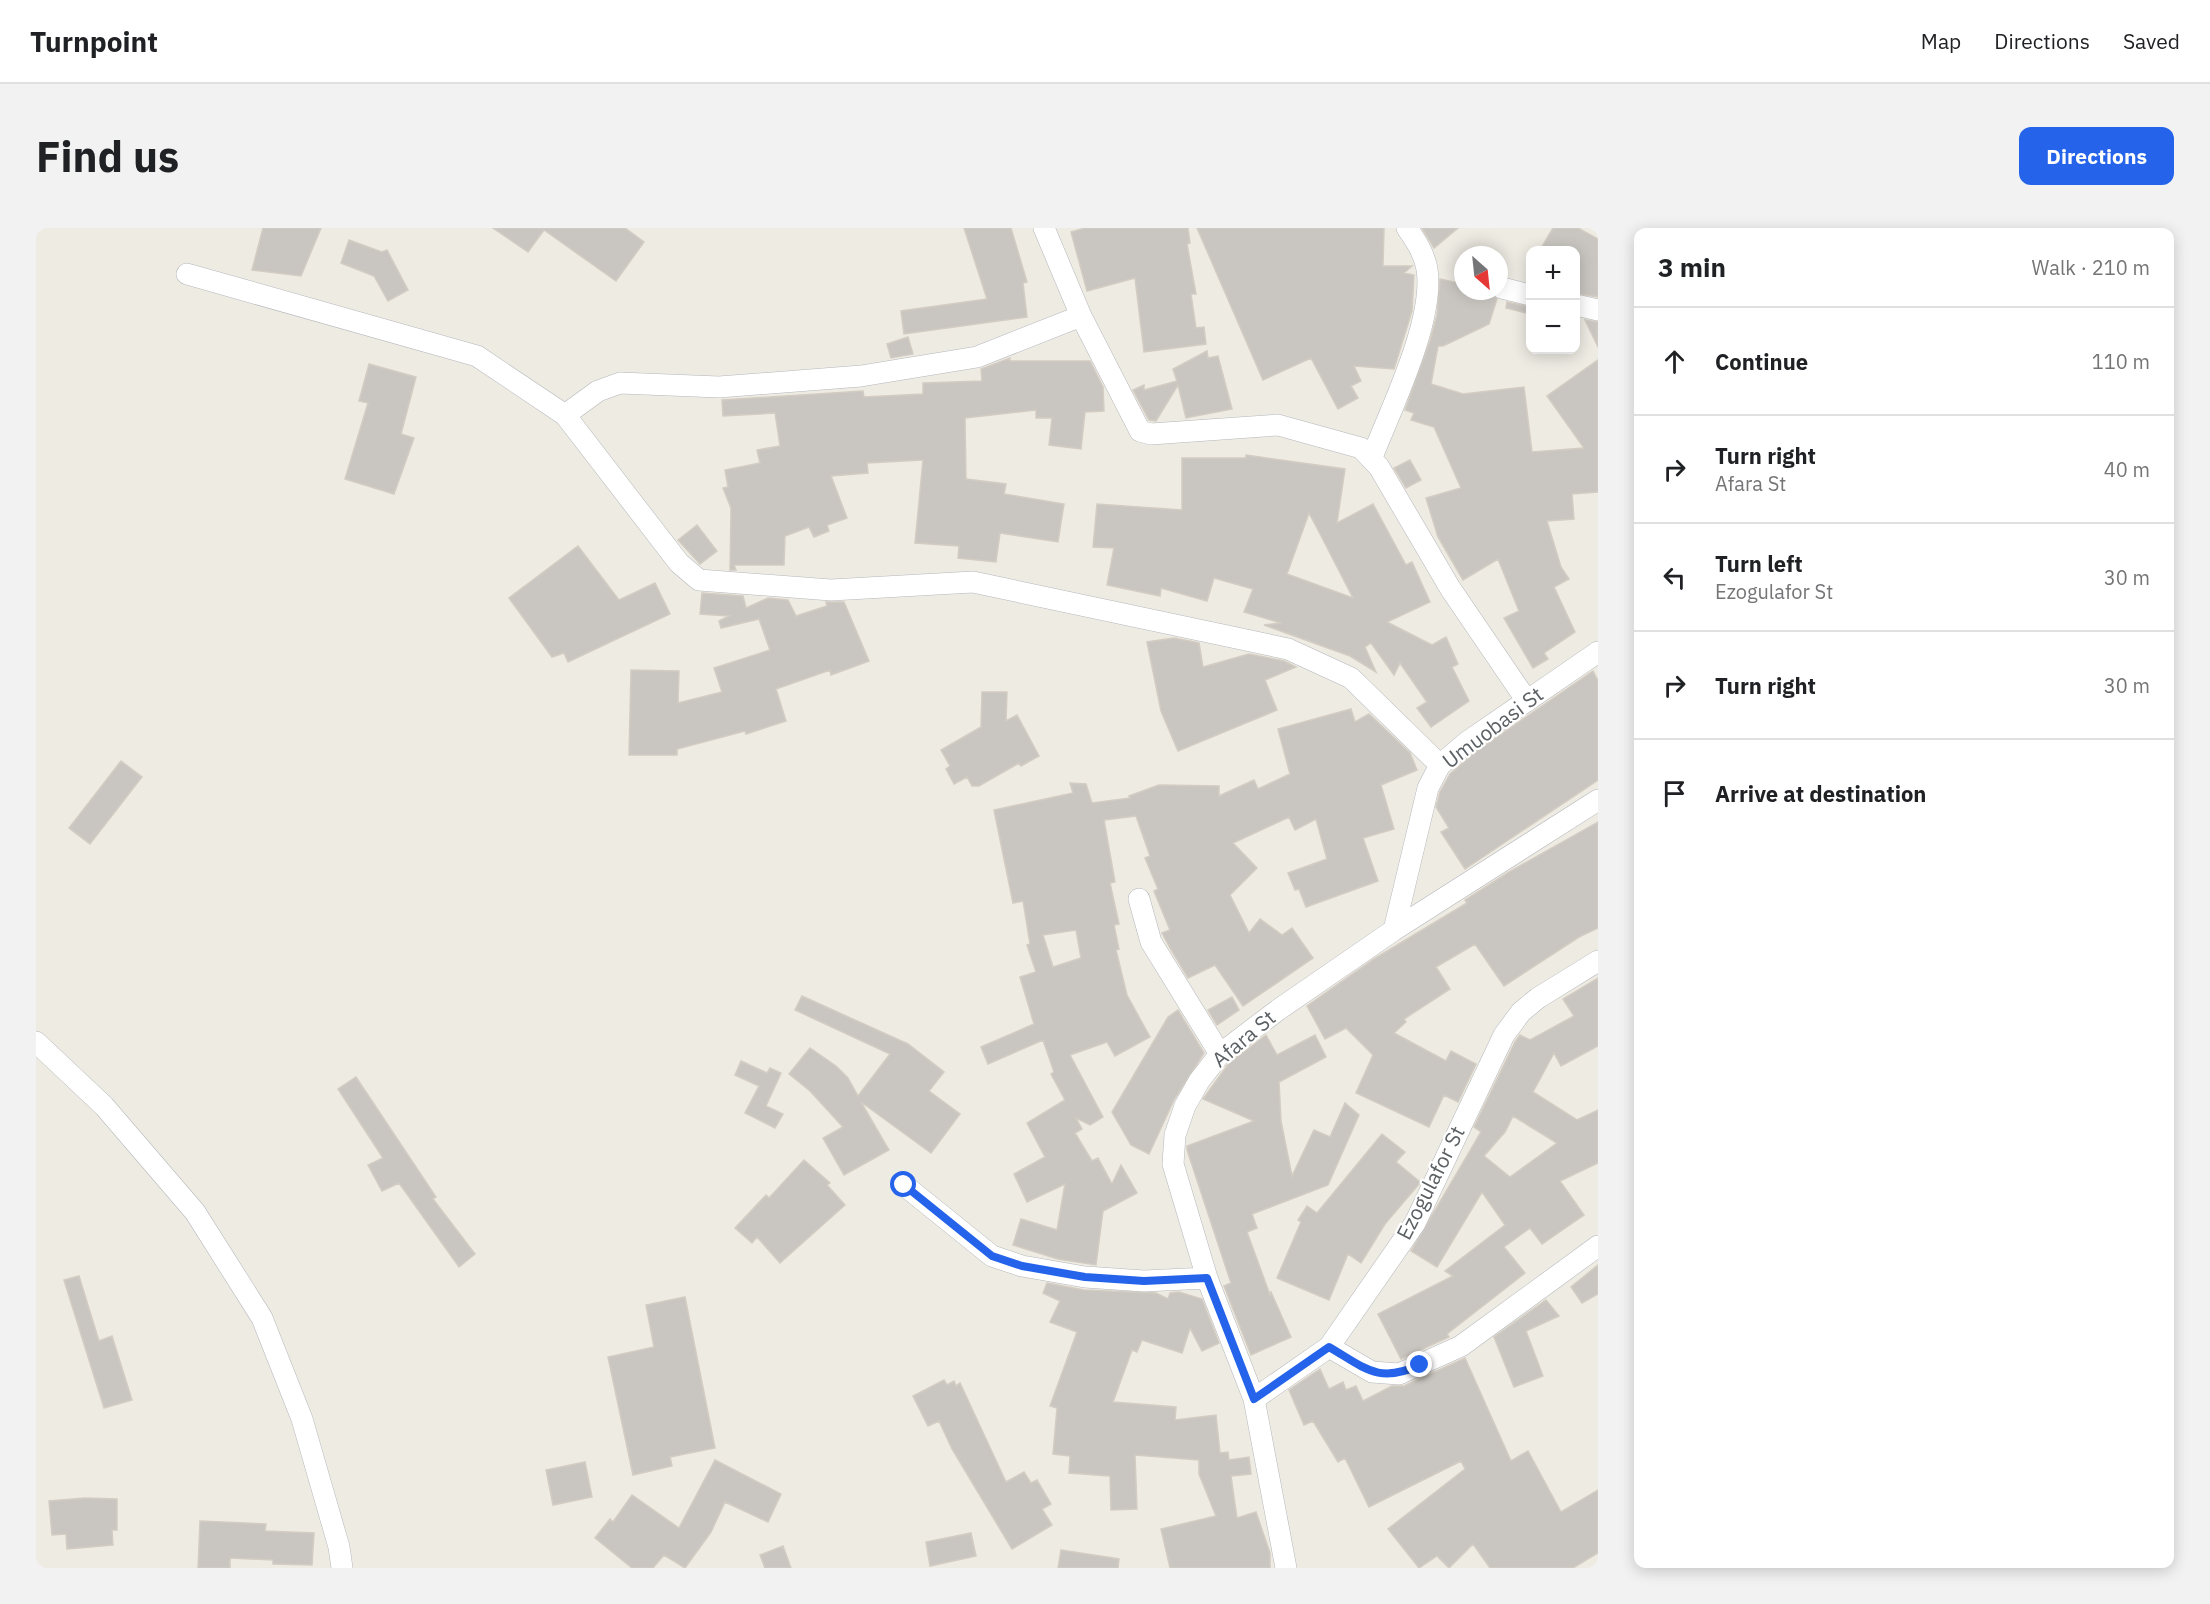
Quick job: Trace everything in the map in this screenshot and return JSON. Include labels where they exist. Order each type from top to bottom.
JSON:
[{"type":"street","points":[[1044,228],[1081,316],[1140,431],[1151,434],[1278,425],[1361,448],[1372,457],[1450,588],[1527,701]]},
{"type":"street","points":[[1372,457],[1416,348],[1426,294],[1427,271],[1423,252],[1407,228]]},
{"type":"street","points":[[187,274],[477,356],[565,415],[679,563],[699,580],[831,590],[973,582],[1288,649],[1352,678],[1440,765]]},
{"type":"street","points":[[1508,290],[1526,294]]},
{"type":"street","points":[[1580,306],[1598,310]]},
{"type":"street","points":[[565,415],[598,391],[620,383],[719,387],[861,376],[977,357],[1081,316]]},
{"type":"street","name":"Umuobasi St","points":[[1394,930],[1428,788],[1440,765],[1467,742],[1598,652]]},
{"type":"street","name":"Afara St","points":[[1286,1568],[1254,1399],[1207,1278],[1173,1164],[1175,1135],[1190,1098],[1220,1054],[1394,930],[1598,800]]},
{"type":"street","points":[[1139,899],[1151,942],[1220,1054]]},
{"type":"street","name":"Ezogulafor St","points":[[1254,1399],[1329,1347],[1415,1223],[1504,1035],[1521,1012],[1538,998],[1598,961]]},
{"type":"street","points":[[36,1041],[104,1106],[195,1212],[262,1318],[302,1419],[339,1547],[342,1568]]},
{"type":"street","points":[[904,1185],[992,1256],[1022,1266],[1085,1277],[1144,1281],[1207,1278]]},
{"type":"street","points":[[1329,1347],[1372,1372],[1399,1374],[1461,1346],[1598,1246]]},
{"type":"building","points":[[263,228],[321,228],[301,276],[252,270]]},
{"type":"building","points":[[493,228],[625,228],[644,242],[616,281],[544,230],[528,252]]},
{"type":"building","points":[[964,228],[1011,228],[1027,282],[1023,283],[1027,317],[904,334],[901,311],[987,299]]},
{"type":"building","points":[[1085,228],[1188,228],[1190,243],[1187,244],[1196,294],[1191,294],[1196,328],[1204,327],[1206,344],[1144,352],[1135,278],[1087,291],[1071,232]]},
{"type":"building","points":[[1197,228],[1384,228],[1383,266],[1412,266],[1404,273],[1414,275],[1412,311],[1394,369],[1354,366],[1361,381],[1351,386],[1358,398],[1338,409],[1311,358],[1263,380]]},
{"type":"building","points":[[1422,228],[1458,228],[1434,248]]},
{"type":"building","points":[[1553,228],[1578,228],[1598,239],[1598,297],[1580,294],[1580,246],[1542,246]]},
{"type":"building","points":[[349,240],[382,252],[387,250],[408,290],[388,301],[374,276],[341,263]]},
{"type":"building","points":[[1440,279],[1454,282],[1454,300],[1497,300],[1489,324],[1443,346],[1438,346],[1431,384],[1463,394],[1524,387],[1532,452],[1584,448],[1547,396],[1598,360],[1598,492],[1572,494],[1574,519],[1547,521],[1561,567],[1569,579],[1554,587],[1575,632],[1544,653],[1548,659],[1533,668],[1504,618],[1519,611],[1498,559],[1463,580],[1438,537],[1426,498],[1461,488],[1434,427],[1411,420],[1414,413],[1405,410],[1437,315]]},
{"type":"building","points":[[1507,302],[1526,306],[1526,313],[1506,308]]},
{"type":"building","points":[[1585,320],[1598,322],[1598,347]]},
{"type":"building","points":[[908,337],[913,354],[891,358],[887,344]]},
{"type":"building","points":[[1207,351],[1208,358],[1218,356],[1232,409],[1186,418],[1178,385],[1156,421],[1149,420],[1133,390],[1144,385],[1144,390],[1177,381],[1173,369]]},
{"type":"building","points":[[1010,358],[1010,361],[1090,361],[1103,387],[1104,411],[1085,412],[1081,449],[1049,445],[1052,418],[1036,418],[1036,410],[965,418],[966,479],[1006,484],[1004,494],[1064,504],[1058,542],[1000,533],[996,562],[958,558],[959,546],[915,543],[923,460],[867,463],[868,473],[831,476],[847,518],[827,525],[829,531],[814,537],[809,527],[785,536],[784,565],[734,565],[736,570],[730,570],[731,508],[723,488],[728,487],[725,470],[760,463],[757,450],[780,446],[775,413],[723,416],[722,400],[863,391],[864,397],[923,394],[923,383],[982,381],[981,369]]},
{"type":"building","points":[[369,364],[416,377],[401,434],[414,438],[394,494],[345,479],[368,403],[359,401]]},
{"type":"building","points":[[1246,455],[1345,469],[1337,523],[1373,504],[1406,565],[1412,562],[1430,602],[1387,622],[1432,645],[1446,637],[1458,664],[1452,667],[1469,701],[1431,727],[1417,708],[1427,702],[1400,663],[1394,675],[1371,643],[1365,647],[1376,672],[1350,656],[1264,625],[1281,623],[1244,612],[1253,589],[1214,578],[1207,601],[1161,588],[1160,596],[1107,585],[1114,548],[1093,547],[1097,504],[1182,510],[1182,458],[1246,458]],"holes":[[[1309,513],[1353,598],[1287,574]]]},
{"type":"building","points":[[1410,460],[1421,480],[1406,488],[1394,468]]},
{"type":"building","points":[[697,525],[717,551],[700,564],[678,540]]},
{"type":"building","points":[[578,546],[619,600],[655,583],[670,614],[568,662],[564,653],[552,657],[509,598]]},
{"type":"building","points":[[702,593],[743,596],[746,608],[768,598],[788,600],[796,616],[827,606],[826,602],[844,602],[869,661],[831,675],[830,670],[776,689],[786,721],[746,734],[745,731],[677,749],[677,755],[629,755],[631,670],[679,671],[678,703],[722,692],[714,668],[770,650],[759,619],[721,628],[719,621],[729,616],[700,614]]},
{"type":"building","points":[[1174,638],[1199,643],[1203,667],[1249,654],[1284,661],[1296,667],[1265,680],[1277,710],[1178,751],[1161,711],[1147,642]]},
{"type":"building","points":[[1593,671],[1598,681],[1598,780],[1465,869],[1441,832],[1449,828],[1436,807],[1440,792],[1450,774],[1475,752]]},
{"type":"building","points":[[982,692],[1007,692],[1006,721],[1017,715],[1039,756],[1021,766],[1019,763],[979,786],[972,786],[967,777],[954,784],[946,769],[950,766],[941,750],[981,727]]},
{"type":"building","points":[[1351,709],[1355,722],[1369,714],[1410,753],[1417,770],[1381,785],[1394,829],[1363,838],[1378,881],[1306,907],[1299,889],[1295,890],[1288,873],[1327,859],[1316,819],[1295,830],[1289,817],[1233,843],[1257,868],[1230,895],[1249,933],[1260,919],[1282,935],[1292,928],[1313,958],[1243,1006],[1215,965],[1188,978],[1170,948],[1162,933],[1170,930],[1154,891],[1158,889],[1145,858],[1150,856],[1136,816],[1104,820],[1115,882],[1110,883],[1119,924],[1114,925],[1119,949],[1116,950],[1127,995],[1150,1037],[1115,1056],[1107,1042],[1070,1055],[1103,1117],[1090,1125],[1076,1118],[1082,1129],[1075,1133],[1092,1161],[1098,1158],[1112,1184],[1121,1165],[1137,1193],[1103,1211],[1096,1265],[1058,1259],[1013,1245],[1021,1219],[1057,1230],[1065,1184],[1027,1202],[1014,1174],[1045,1157],[1027,1123],[1065,1100],[1051,1074],[1054,1072],[1043,1040],[988,1064],[981,1047],[1034,1024],[1020,977],[1036,972],[1027,945],[1030,944],[1023,901],[1013,903],[994,810],[1073,793],[1070,783],[1086,784],[1092,803],[1130,798],[1129,796],[1159,785],[1219,786],[1219,796],[1254,780],[1258,789],[1290,774],[1278,729]],"holes":[[[1076,930],[1081,958],[1053,967],[1043,935]]]},
{"type":"building","points":[[121,761],[142,777],[90,844],[69,828]]},
{"type":"building","points":[[1598,822],[1598,928],[1579,937],[1504,986],[1475,944],[1436,967],[1450,989],[1404,1019],[1406,1022],[1394,1033],[1446,1061],[1451,1051],[1476,1064],[1458,1102],[1444,1095],[1429,1127],[1356,1093],[1373,1055],[1346,1028],[1325,1039],[1307,1006],[1374,959],[1467,903],[1465,900],[1509,872]]},
{"type":"building","points":[[1598,978],[1598,1046],[1561,1066],[1554,1053],[1533,1092],[1577,1120],[1598,1110],[1598,1163],[1560,1181],[1584,1215],[1542,1244],[1530,1228],[1504,1247],[1525,1273],[1447,1334],[1449,1337],[1401,1359],[1378,1314],[1453,1276],[1445,1271],[1505,1225],[1482,1192],[1437,1267],[1411,1251],[1481,1132],[1474,1127],[1515,1042],[1520,1035],[1530,1040],[1574,1016],[1563,999]],"holes":[[[1513,1116],[1557,1143],[1510,1177],[1484,1156],[1505,1132]]]},
{"type":"building","points":[[802,996],[908,1044],[944,1072],[929,1091],[960,1114],[931,1153],[861,1102],[889,1150],[844,1175],[823,1138],[843,1127],[810,1091],[789,1074],[810,1048],[836,1066],[848,1078],[858,1096],[890,1054],[795,1010]]},
{"type":"building","points":[[1232,997],[1239,1010],[1217,1025],[1208,1010]]},
{"type":"building","points":[[1178,1010],[1204,1053],[1174,1100],[1149,1154],[1131,1145],[1112,1112],[1168,1017]]},
{"type":"building","points":[[1266,1035],[1277,1055],[1315,1035],[1326,1057],[1279,1082],[1281,1121],[1292,1176],[1314,1130],[1330,1137],[1345,1103],[1359,1115],[1328,1185],[1252,1214],[1257,1228],[1247,1232],[1270,1295],[1271,1292],[1291,1337],[1251,1355],[1224,1286],[1231,1283],[1187,1146],[1254,1121],[1203,1099],[1229,1063]]},
{"type":"building","points":[[741,1061],[767,1073],[770,1068],[781,1073],[766,1106],[783,1114],[775,1128],[745,1113],[759,1086],[735,1075]]},
{"type":"building","points":[[356,1077],[436,1197],[433,1199],[475,1254],[459,1267],[399,1183],[382,1191],[368,1165],[383,1158],[338,1089]]},
{"type":"building","points":[[1382,1134],[1405,1152],[1396,1162],[1420,1182],[1419,1184],[1385,1224],[1361,1263],[1348,1254],[1329,1300],[1277,1278],[1301,1222],[1298,1220],[1307,1206],[1317,1213]]},
{"type":"building","points":[[804,1160],[830,1183],[827,1185],[845,1205],[780,1263],[757,1237],[752,1243],[735,1228],[766,1195],[769,1198]]},
{"type":"building","points":[[1598,1265],[1598,1294],[1582,1303],[1571,1287]]},
{"type":"building","points":[[79,1276],[99,1341],[112,1336],[132,1400],[104,1408],[64,1280]]},
{"type":"building","points":[[1047,1283],[1084,1290],[1156,1293],[1168,1299],[1170,1293],[1179,1292],[1202,1299],[1219,1343],[1202,1351],[1190,1328],[1182,1353],[1142,1340],[1137,1352],[1132,1350],[1113,1402],[1176,1407],[1175,1420],[1216,1415],[1220,1453],[1228,1452],[1229,1460],[1249,1457],[1251,1474],[1231,1476],[1237,1518],[1256,1512],[1270,1553],[1270,1568],[1170,1568],[1161,1529],[1216,1516],[1199,1474],[1199,1460],[1135,1455],[1137,1509],[1111,1510],[1110,1476],[1069,1473],[1070,1456],[1053,1454],[1057,1408],[1050,1406],[1077,1332],[1050,1322],[1060,1301],[1043,1293]]},
{"type":"building","points":[[685,1297],[715,1448],[670,1457],[672,1466],[633,1475],[608,1357],[654,1347],[646,1305]]},
{"type":"building","points":[[1546,1300],[1559,1316],[1526,1331],[1543,1376],[1514,1387],[1494,1337]]},
{"type":"building","points":[[1465,1358],[1511,1461],[1528,1451],[1561,1512],[1598,1490],[1598,1553],[1573,1568],[1490,1568],[1473,1544],[1449,1568],[1437,1556],[1419,1568],[1388,1529],[1465,1469],[1461,1461],[1369,1507],[1345,1458],[1338,1462],[1313,1421],[1304,1425],[1289,1390],[1320,1369],[1329,1389],[1343,1382],[1346,1390],[1356,1386],[1363,1401],[1392,1386],[1404,1386]]},
{"type":"building","points":[[944,1380],[947,1385],[954,1381],[956,1386],[960,1383],[1006,1482],[1024,1472],[1031,1483],[1037,1480],[1051,1504],[1042,1509],[1052,1525],[1012,1549],[952,1449],[939,1421],[928,1426],[913,1396]]},
{"type":"building","points":[[715,1460],[781,1494],[768,1522],[725,1502],[711,1532],[685,1568],[664,1555],[653,1568],[632,1568],[595,1538],[610,1519],[613,1522],[632,1495],[679,1528]]},
{"type":"building","points":[[585,1462],[592,1497],[553,1505],[546,1470]]},
{"type":"building","points":[[85,1498],[117,1499],[117,1530],[112,1530],[113,1545],[67,1549],[66,1534],[52,1535],[49,1501]]},
{"type":"building","points":[[200,1521],[266,1524],[265,1531],[314,1533],[312,1565],[273,1564],[273,1560],[230,1558],[230,1568],[198,1568]]},
{"type":"building","points":[[971,1533],[976,1556],[930,1566],[926,1542]]},
{"type":"building","points":[[783,1546],[791,1568],[765,1568],[760,1555]]},
{"type":"building","points":[[1061,1550],[1119,1559],[1118,1568],[1058,1568]]},
{"type":"route","points":[[904,1185],[992,1256],[1022,1266],[1085,1277],[1144,1281],[1207,1278],[1254,1399],[1329,1347],[1372,1372],[1399,1374],[1420,1365]]}]
